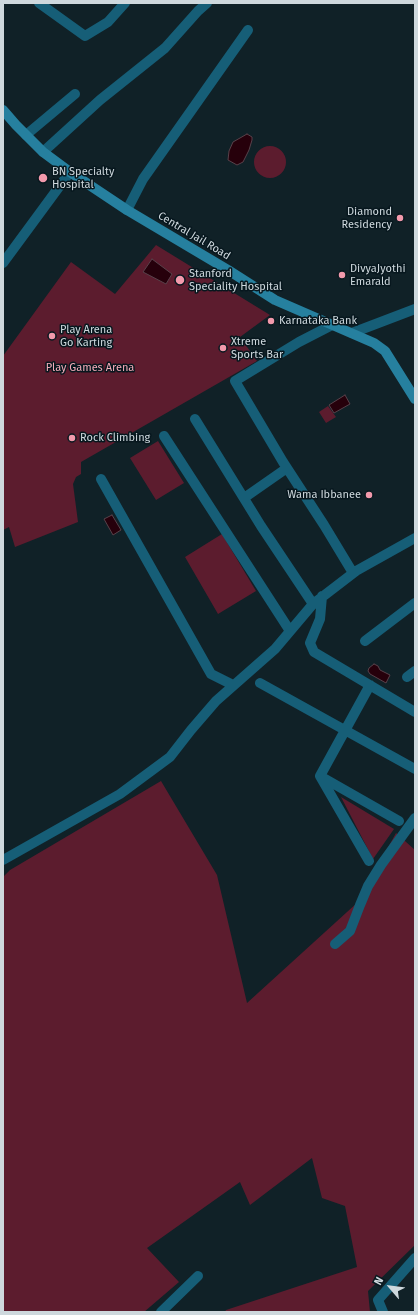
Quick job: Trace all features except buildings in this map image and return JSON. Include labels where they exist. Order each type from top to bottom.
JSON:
[{"type":"main road","name":"Central Jail Road","points":[[3,110],[44,152],[70,172],[127,210],[228,270],[275,300],[374,343],[385,351],[415,399]]},
{"type":"street","points":[[39,3],[85,36],[108,22],[125,3]]},
{"type":"street","points":[[44,152],[110,92],[165,48],[207,3]]},
{"type":"street","points":[[127,210],[143,179],[248,30]]},
{"type":"street","points":[[26,135],[75,94]]},
{"type":"street","points":[[3,262],[70,172]]},
{"type":"street","points":[[352,333],[415,309]]},
{"type":"street","points":[[332,325],[299,342],[234,381],[353,573]]},
{"type":"street","points":[[195,419],[261,526],[313,604]]},
{"type":"street","points":[[164,436],[290,631]]},
{"type":"street","points":[[244,498],[287,468]]},
{"type":"street","points":[[101,479],[211,674],[233,685]]},
{"type":"street","points":[[3,860],[120,794],[170,757],[216,701],[275,649],[313,604],[353,573],[415,539]]},
{"type":"street","points":[[322,596],[320,620],[310,643],[314,652],[415,712]]},
{"type":"street","points":[[365,641],[415,603]]},
{"type":"street","points":[[260,683],[415,769]]},
{"type":"street","points":[[320,776],[370,685]]},
{"type":"street","points":[[320,776],[399,821]]},
{"type":"street","points":[[320,776],[369,861]]},
{"type":"street","points":[[335,944],[350,931],[368,886],[381,865],[415,818]]},
{"type":"street","points":[[383,1312],[378,1300],[415,1258]]},
{"type":"street","points":[[161,1312],[198,1276]]},
{"type":"green space","points":[[270,146],[281,151],[286,162],[281,173],[270,178],[259,173],[254,162],[259,151]]},
{"type":"green space","name":"Play Games Arena","points":[[156,245],[270,315],[240,337],[257,361],[81,462],[81,474],[76,477],[73,484],[78,522],[15,547],[9,527],[3,530],[3,356],[71,262],[115,294]]},
{"type":"green space","points":[[328,406],[336,417],[326,423],[319,412]]},
{"type":"green space","points":[[158,441],[184,483],[156,500],[130,458]]},
{"type":"green space","points":[[222,534],[256,591],[218,614],[185,557]]},
{"type":"green space","points":[[161,781],[217,875],[247,1003],[358,902],[396,833],[415,850],[415,1245],[368,1291],[370,1312],[225,1312],[226,1310],[357,1267],[345,1206],[322,1198],[312,1158],[250,1205],[240,1182],[147,1248],[179,1282],[144,1312],[3,1312],[3,877],[10,870]]},
{"type":"green space","points":[[341,797],[394,829],[373,859]]},
{"type":"shaded area","points":[[247,134],[252,137],[249,150],[243,162],[237,165],[228,160],[229,151],[233,142]]},
{"type":"shaded area","points":[[152,259],[172,274],[166,284],[143,272]]},
{"type":"shaded area","points":[[345,395],[350,404],[334,413],[329,405]]},
{"type":"shaded area","points":[[112,515],[121,530],[113,535],[104,519]]},
{"type":"shaded area","points":[[374,664],[378,666],[380,670],[390,675],[386,683],[370,674],[368,671]]},
{"type":"place","name":"BN Specialty Hospital","points":[[43,178]]},
{"type":"place","name":"Diamond Residency","points":[[400,218]]},
{"type":"place","name":"DivyaJyothi Emarald","points":[[342,275]]},
{"type":"place","name":"Stanford Speciality Hospital","points":[[180,280]]},
{"type":"place","name":"Karnataka Bank","points":[[271,321]]},
{"type":"place","name":"Play Arena Go Karting","points":[[52,336]]},
{"type":"place","name":"Xtreme Sports Bar","points":[[223,348]]},
{"type":"place","name":"Rock Climbing","points":[[72,438]]},
{"type":"place","name":"Wama Ibbanee","points":[[369,495]]}]
